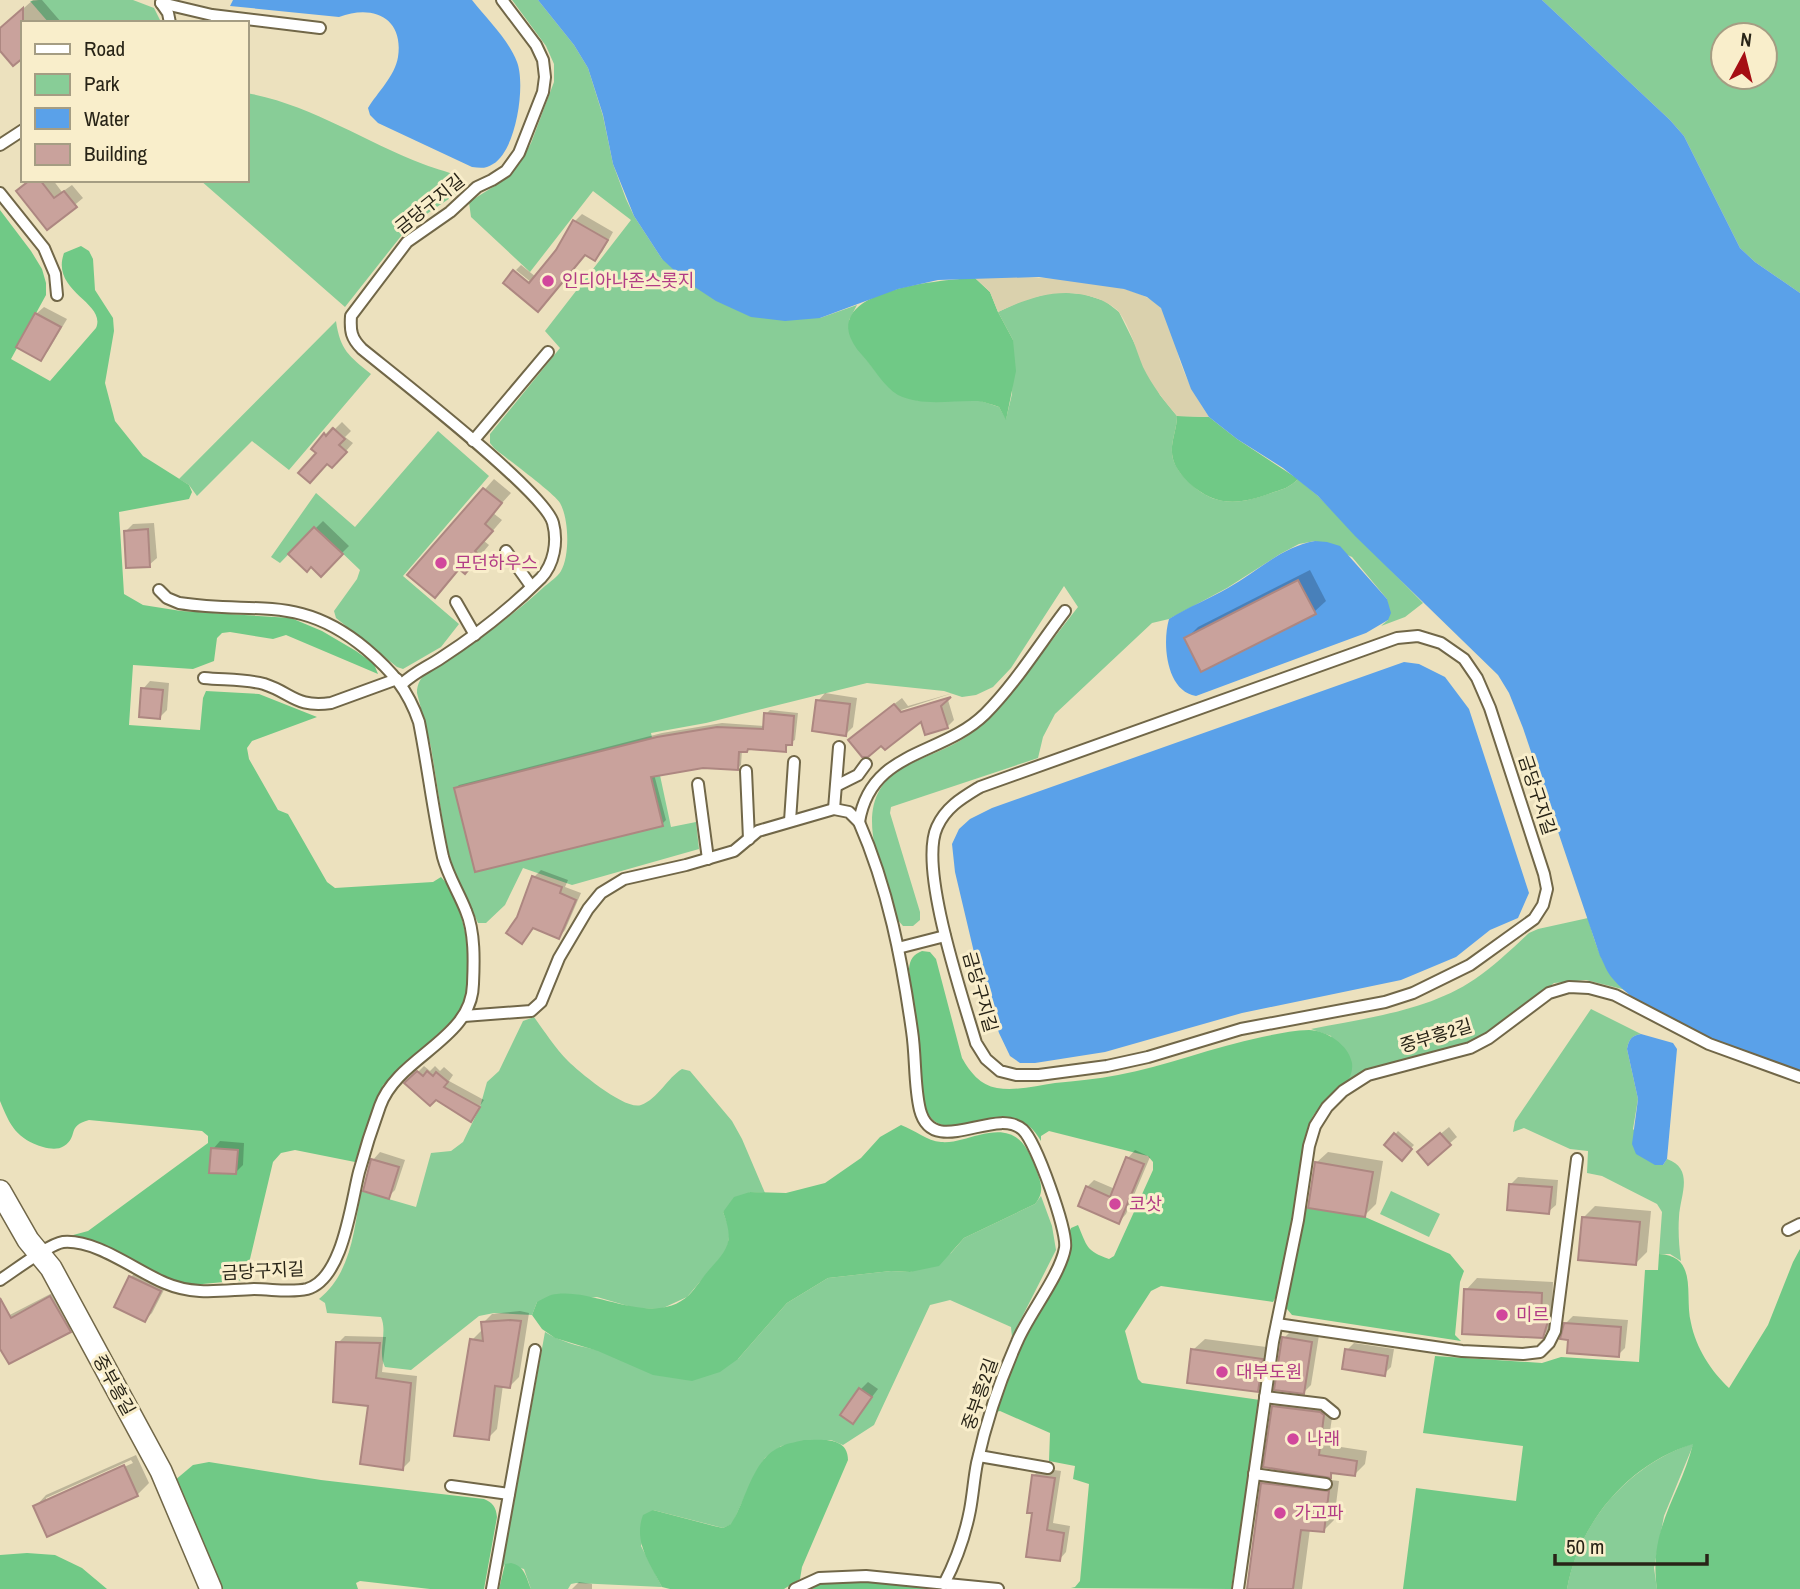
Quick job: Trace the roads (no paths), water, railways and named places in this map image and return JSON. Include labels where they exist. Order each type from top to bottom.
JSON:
[{"type":"street","name":"중부흥길","points":[[0,1191],[28,1240],[51,1268],[161,1471],[211,1589]]},
{"type":"lane","name":"금당구지길","points":[[204,678],[254,682],[267,685],[293,700],[320,704],[400,681],[475,635],[542,577],[552,561],[555,542],[553,522],[533,495],[352,340],[350,330],[351,316],[407,242],[450,212],[477,187],[506,171],[519,153],[543,92],[543,60],[536,45],[502,0]]},
{"type":"lane","points":[[158,1],[168,13],[170,21]]},
{"type":"lane","points":[[158,1],[212,15],[320,28]]},
{"type":"lane","points":[[0,145],[21,131]]},
{"type":"lane","points":[[0,193],[44,248],[55,274],[57,295]]},
{"type":"lane","points":[[473,441],[548,352]]},
{"type":"lane","points":[[506,551],[531,586]]},
{"type":"lane","points":[[159,590],[167,598],[179,603],[277,609],[301,612],[323,620],[350,635],[400,681],[419,722],[444,861],[468,914],[472,938],[473,986],[471,1002],[464,1016],[531,1011],[541,1002],[559,958],[588,909],[601,893],[624,878],[734,851],[758,831],[834,808],[849,812],[859,822],[889,909],[898,948]]},
{"type":"lane","points":[[456,602],[475,635]]},
{"type":"lane","points":[[859,822],[867,793],[877,779],[904,759],[946,740],[985,715],[1065,611]]},
{"type":"lane","name":"금당구지길","points":[[1418,636],[1441,643],[1464,659],[1477,678],[1499,733],[1547,889],[1543,905],[1534,919],[1470,965],[1413,993],[1385,1002],[1241,1029],[1134,1060],[1039,1075],[1016,1075],[1000,1071],[986,1059],[976,1044],[945,936],[931,857],[936,828],[953,804],[980,787],[1397,638],[1418,636]]},
{"type":"lane","points":[[834,808],[839,747]]},
{"type":"lane","points":[[790,821],[794,762]]},
{"type":"lane","points":[[836,786],[858,775],[866,764]]},
{"type":"lane","points":[[746,771],[749,839]]},
{"type":"lane","points":[[698,784],[708,859]]},
{"type":"lane","name":"금당구지길","points":[[898,948],[945,936]]},
{"type":"lane","name":"중부흥2길","points":[[898,948],[913,1035],[920,1111],[927,1125],[940,1132],[1008,1123],[1022,1129],[1033,1143],[1065,1233],[1065,1249],[1059,1265],[1017,1340],[987,1424],[962,1541],[944,1584]]},
{"type":"lane","name":"중부흥2길","points":[[1238,1589],[1265,1397],[1309,1146],[1315,1126],[1327,1107],[1343,1091],[1368,1075],[1470,1048],[1489,1038],[1549,993],[1569,987],[1589,988],[1615,995],[1709,1044],[1800,1077]]},
{"type":"lane","name":"금당구지길","points":[[0,1280],[49,1247],[62,1242],[76,1243],[110,1255],[166,1284],[194,1291],[310,1288],[331,1269],[339,1252],[359,1172],[386,1091],[396,1077],[454,1028],[464,1016]]},
{"type":"lane","points":[[1277,1324],[1462,1351],[1523,1354],[1540,1352],[1555,1331],[1577,1159]]},
{"type":"lane","points":[[1788,1230],[1800,1224]]},
{"type":"lane","points":[[492,1589],[535,1350]]},
{"type":"lane","points":[[1265,1397],[1323,1405],[1334,1413]]},
{"type":"lane","points":[[979,1456],[1048,1468]]},
{"type":"lane","points":[[1254,1474],[1326,1484]]},
{"type":"lane","points":[[451,1486],[509,1494]]},
{"type":"lane","points":[[794,1589],[819,1578],[866,1576],[998,1589]]},
{"type":"water","points":[[233,0],[472,0],[503,37],[517,62],[519,101],[508,146],[501,157],[490,166],[472,167],[378,123],[370,115],[368,108],[390,78],[398,57],[399,43],[396,32],[391,23],[383,17],[363,12],[339,17],[230,6]]},
{"type":"water","points":[[538,0],[1542,0],[1670,120],[1684,136],[1740,248],[1755,262],[1800,293],[1800,1071],[1700,1035],[1675,1023],[1630,995],[1611,977],[1600,956],[1523,728],[1509,693],[1498,675],[1355,536],[1318,496],[1283,468],[1237,439],[1209,417],[1191,389],[1161,308],[1147,297],[1124,289],[1039,277],[938,280],[898,289],[820,318],[785,321],[751,317],[716,301],[687,282],[662,259],[634,216],[613,164],[603,115],[588,68],[574,45]]},
{"type":"water","points":[[1315,541],[1340,546],[1387,599],[1391,613],[1388,620],[1366,633],[1196,696],[1178,685],[1172,676],[1167,653],[1169,619],[1228,588],[1280,554]]},
{"type":"water","points":[[1404,662],[1419,664],[1445,677],[1469,709],[1529,893],[1518,918],[1490,930],[1456,957],[1401,980],[1242,1013],[1105,1052],[1035,1063],[1020,1063],[1010,1056],[999,1033],[977,965],[955,872],[952,844],[959,829],[970,819],[992,808]]},
{"type":"water","points":[[1641,1034],[1673,1043],[1677,1049],[1667,1159],[1663,1165],[1655,1165],[1636,1154],[1632,1144],[1638,1099],[1627,1049],[1631,1038]]},
{"type":"place","name":"인디아나존스롯지","points":[[548,281]]},
{"type":"place","name":"모던하우스","points":[[441,563]]},
{"type":"place","name":"코삿","points":[[1115,1204]]},
{"type":"place","name":"미르","points":[[1502,1315]]},
{"type":"place","name":"대부도원","points":[[1222,1372]]},
{"type":"place","name":"나래","points":[[1293,1439]]},
{"type":"place","name":"가고파","points":[[1280,1513]]}]
